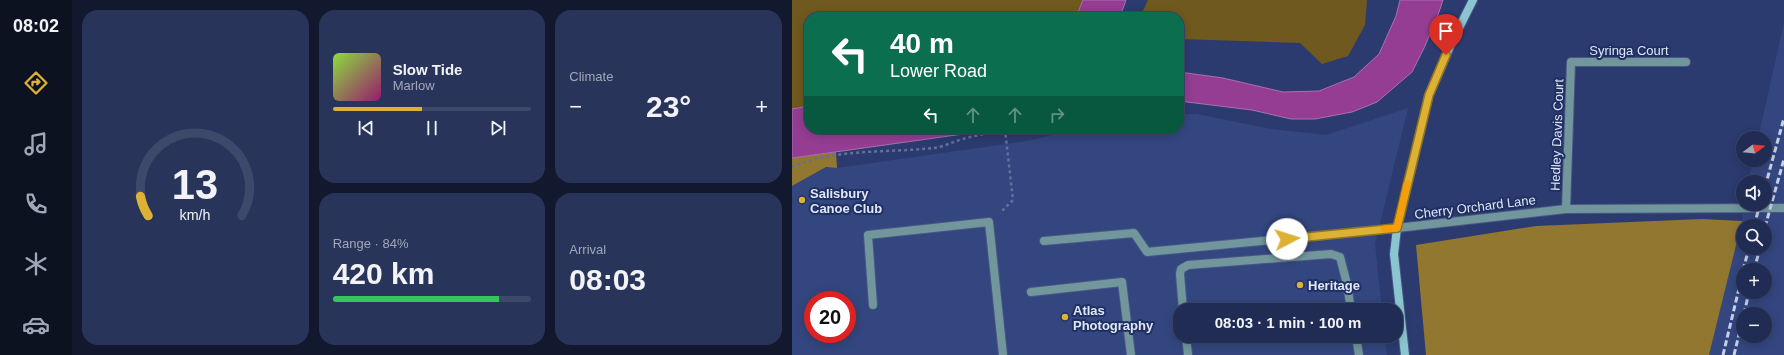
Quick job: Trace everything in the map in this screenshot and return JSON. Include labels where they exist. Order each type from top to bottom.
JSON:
[{"type":"street","points":[[1397,303],[1394,254],[1397,228],[1429,95],[1452,42],[1473,0]]},
{"type":"street","name":"Syringa Court","points":[[1571,62],[1686,62]]},
{"type":"street","name":"Hedley Davis Court","points":[[1566,209],[1571,62]]},
{"type":"street","name":"Cherry Orchard Lane","points":[[1044,241],[1134,233],[1147,252],[1397,228],[1566,209],[1784,208]]},
{"type":"street","points":[[873,305],[868,235],[989,222],[1003,355]]},
{"type":"street","points":[[1182,303],[1180,274],[1181,269],[1188,265],[1331,254],[1340,257],[1350,303]]},
{"type":"street","points":[[1031,292],[1122,282],[1131,355]]},
{"type":"street","points":[[1187,343],[1188,355]]},
{"type":"street","points":[[1357,343],[1359,355]]},
{"type":"street","points":[[1403,343],[1405,355]]},
{"type":"path","points":[[792,167],[808,160],[841,154],[936,148],[962,139],[986,134]]},
{"type":"path","points":[[989,222],[1013,200],[1005,134]]},
{"type":"shaded area","points":[[792,0],[1083,0],[1078,12],[804,12],[804,107],[792,109]]},
{"type":"shaded area","points":[[1083,0],[1126,0],[1122,12],[1078,12]]},
{"type":"shaded area","points":[[1148,0],[1367,0],[1365,25],[1348,56],[1322,64],[1300,43],[1184,39],[1184,12],[1142,12]]},
{"type":"shaded area","points":[[1400,0],[1443,0],[1425,46],[1412,72],[1377,102],[1352,112],[1315,119],[1291,119],[1252,110],[1184,102],[1184,73],[1223,78],[1283,92],[1319,91],[1354,77],[1379,54],[1396,16]]},
{"type":"shaded area","points":[[1784,23],[1784,355],[1709,355],[1736,245],[1736,255],[1772,255],[1772,219],[1742,219],[1743,211],[1772,211],[1772,175],[1750,175],[1751,167],[1772,167],[1772,131],[1760,131]]},
{"type":"shaded area","points":[[804,107],[804,134],[963,134],[792,158],[792,109]]},
{"type":"shaded area","points":[[1408,108],[1375,244],[1381,303],[1173,303],[1173,343],[1386,343],[1387,355],[792,355],[792,186],[826,167],[837,168],[1033,140],[1056,134],[1184,134],[1184,114],[1197,114],[1271,129],[1326,135]]},
{"type":"shaded area","points":[[836,152],[837,168],[826,167],[792,186],[792,158]]},
{"type":"shaded area","points":[[1702,219],[1736,221],[1736,245],[1709,355],[1426,355],[1416,245],[1536,226]]},
{"type":"railway","points":[[1768,175],[1784,118]]},
{"type":"railway","points":[[1767,219],[1784,159]]},
{"type":"railway","points":[[1756,219],[1758,211]]},
{"type":"railway","points":[[1745,263],[1747,255]]},
{"type":"railway","points":[[1756,263],[1758,255]]},
{"type":"railway","points":[[1723,355],[1736,299]]},
{"type":"railway","points":[[1746,307],[1747,299]]},
{"type":"railway","points":[[1734,355],[1737,343]]},
{"type":"slow traffic","points":[[1384,229],[1397,228],[1407,184]]},
{"type":"place","name":"Salisbury Canoe Club","points":[[802,200]]},
{"type":"place","name":"Heritage","points":[[1300,285]]},
{"type":"place","name":"Atlas Photography","points":[[1065,317]]},
{"type":"route","points":[[1287,239],[1397,228],[1429,95],[1446,55]]}]
